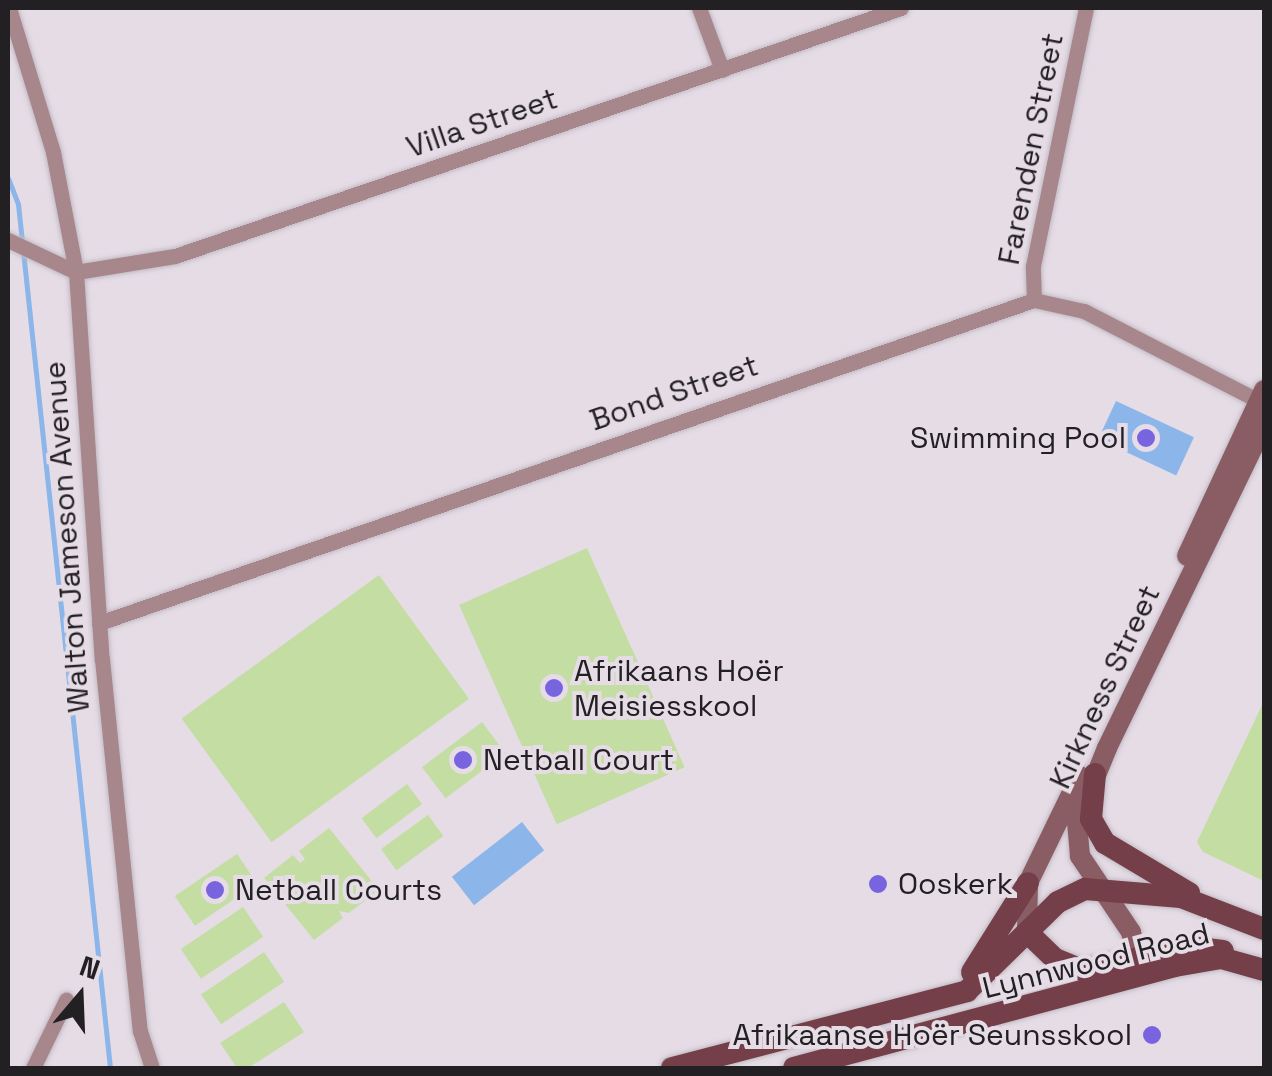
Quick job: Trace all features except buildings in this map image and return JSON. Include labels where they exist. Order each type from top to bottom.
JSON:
[{"type":"main road","points":[[1095,774],[1092,819],[1105,843],[1218,909]]},
{"type":"main road","points":[[950,997],[997,942],[1028,884]]},
{"type":"main road","name":"Lynnwood Road","points":[[672,1068],[743,1059],[950,997],[993,970],[1058,902],[1098,888],[1181,896],[1264,929]]},
{"type":"main road","points":[[1026,932],[1055,960],[1082,970],[1139,968]]},
{"type":"main road","name":"Lynnwood Road","points":[[794,1068],[941,1031],[1139,968],[1234,958],[1264,970]]},
{"type":"street","name":"Walton Jameson Avenue","points":[[8,8],[53,152],[76,272],[99,624],[140,1031],[152,1068]]},
{"type":"street","points":[[699,8],[722,70]]},
{"type":"street","name":"Villa Street","points":[[76,272],[174,256],[901,8]]},
{"type":"street","name":"Farenden Street","points":[[1034,300],[1033,266],[1086,8]]},
{"type":"street","points":[[11,242],[76,272]]},
{"type":"street","points":[[1034,300],[1084,311],[1263,401]]},
{"type":"street","name":"Bond Street","points":[[99,624],[1034,300]]},
{"type":"street","name":"Kirkness Street","points":[[1026,932],[1028,884],[1263,401]]},
{"type":"street","name":"Kirkness Street","points":[[1139,968],[1131,932],[1098,888],[1076,840],[1095,774],[1264,424]]},
{"type":"street","points":[[33,1068],[66,1000]]},
{"type":"green space","points":[[587,548],[685,767],[557,824],[459,605]]},
{"type":"green space","points":[[379,575],[469,699],[272,842],[182,718]]},
{"type":"green space","points":[[1264,701],[1264,881],[1203,852],[1197,842]]},
{"type":"green space","name":"Netball Court","points":[[482,722],[505,753],[446,798],[422,767]]},
{"type":"green space","points":[[407,784],[422,804],[377,838],[361,818]]},
{"type":"green space","points":[[428,815],[443,836],[396,870],[381,849]]},
{"type":"green space","points":[[329,828],[379,890],[349,913],[339,911],[343,918],[314,940],[264,878],[293,855],[300,863],[305,859],[299,851]]},
{"type":"green space","name":"Netball Courts","points":[[237,854],[257,884],[195,926],[175,896]]},
{"type":"green space","points":[[243,907],[263,937],[201,979],[181,949]]},
{"type":"green space","points":[[264,952],[284,982],[221,1024],[201,994]]},
{"type":"green space","points":[[284,1002],[304,1032],[248,1068],[237,1068],[220,1043]]},
{"type":"water","name":"Swimming Pool","points":[[1116,401],[1194,437],[1176,475],[1098,439]]},
{"type":"water","points":[[522,822],[544,850],[474,905],[452,877]]},
{"type":"waterway","points":[[8,178],[18,204],[110,1068]]},
{"type":"place","name":"Swimming Pool","points":[[1146,438]]},
{"type":"place","name":"Afrikaans Hoër Meisiesskool","points":[[554,688]]},
{"type":"place","name":"Netball Court","points":[[463,760]]},
{"type":"place","name":"Ooskerk","points":[[878,884]]},
{"type":"place","name":"Netball Courts","points":[[215,890]]},
{"type":"place","name":"Afrikaanse Hoër Seunsskool","points":[[1152,1035]]}]
